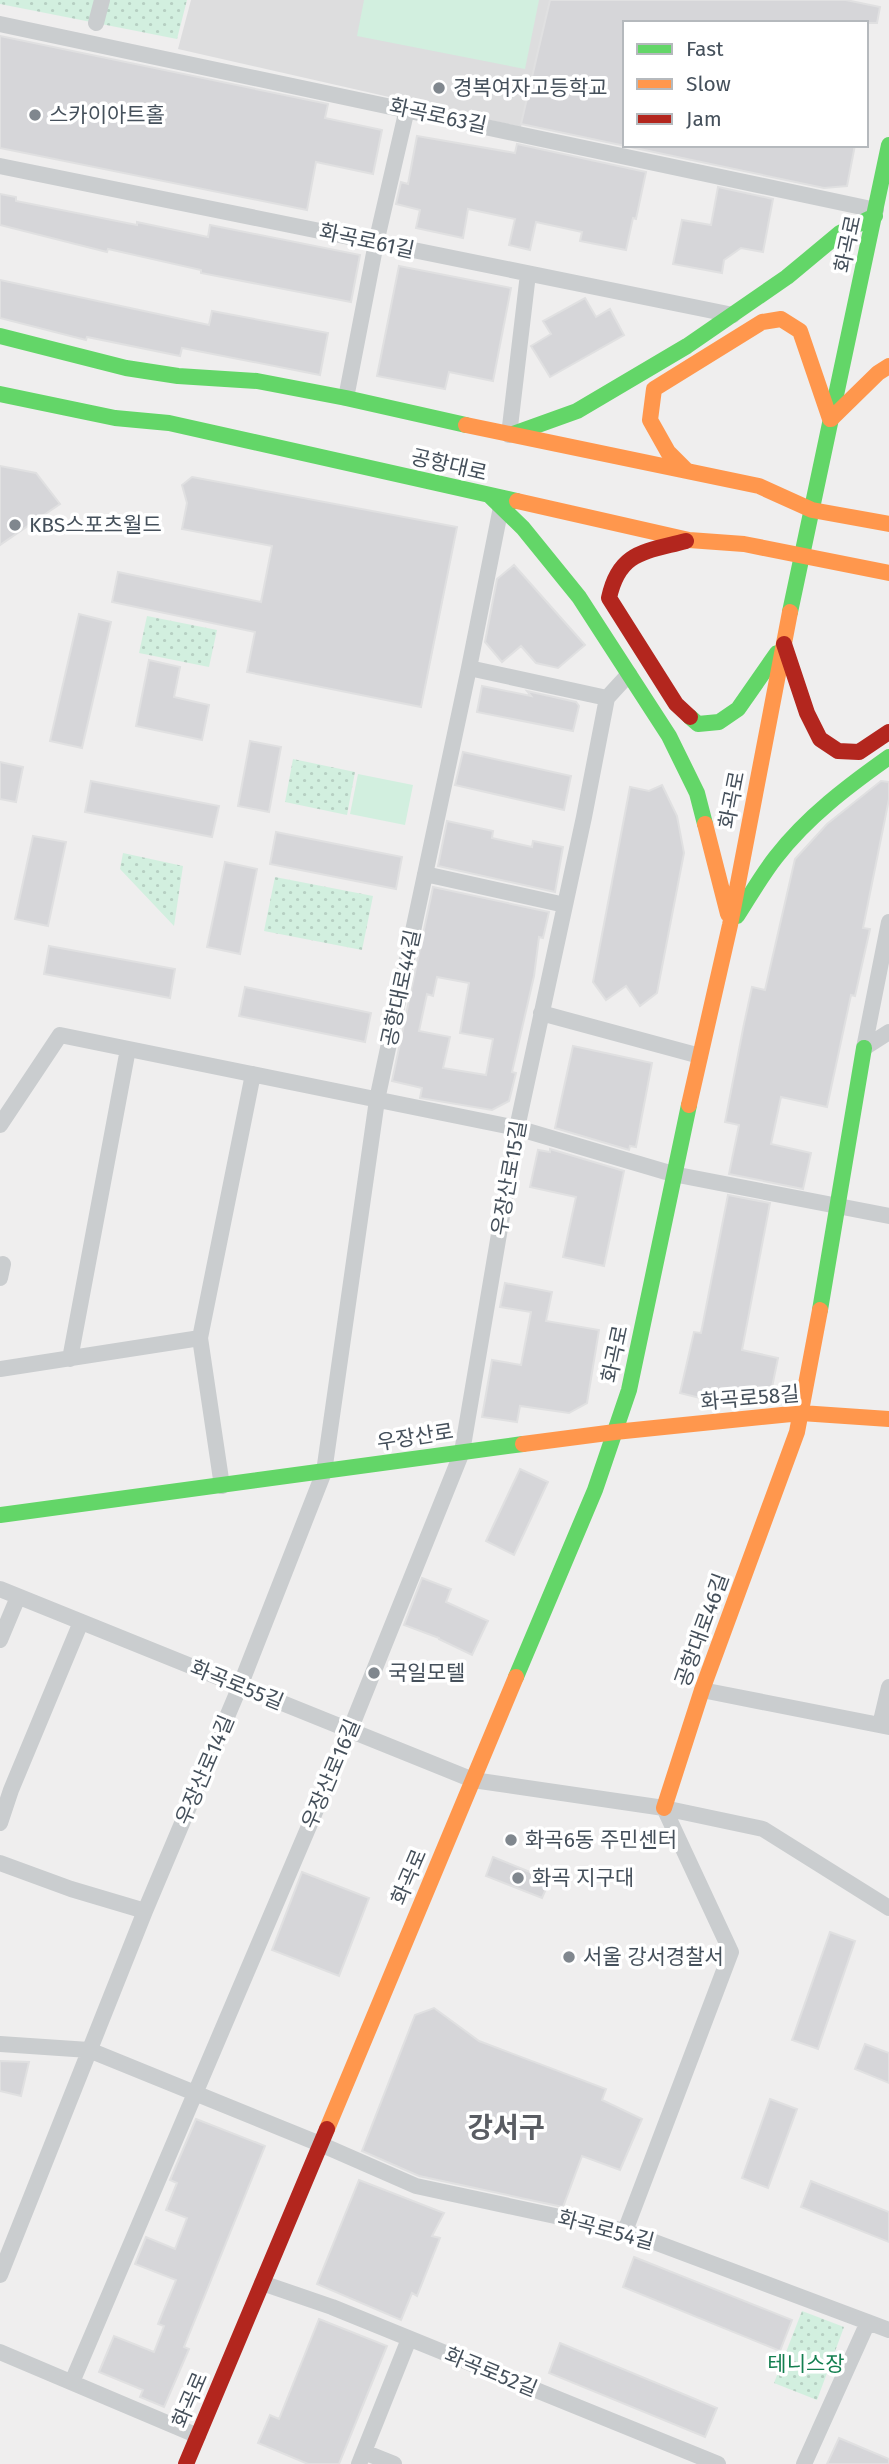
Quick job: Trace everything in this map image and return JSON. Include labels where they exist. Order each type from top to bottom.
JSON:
[{"type":"main road","name":"화곡로","points":[[186,2464],[595,1490],[629,1390],[673,1174],[730,925],[783,643],[876,213],[885,190],[889,145]]},
{"type":"main road","points":[[509,435],[577,411],[733,315],[787,277],[840,233],[876,213],[889,231]]},
{"type":"main road","points":[[686,470],[668,452],[650,420],[654,389],[762,322],[781,319],[800,331],[831,419],[878,373],[889,366]]},
{"type":"main road","name":"공항대로","points":[[0,335],[127,368],[178,376],[257,381],[686,470],[759,486],[812,510],[889,524]]},
{"type":"main road","name":"공항대로","points":[[0,394],[115,418],[169,423],[495,501],[689,540],[744,544],[889,573]]},
{"type":"main road","points":[[495,501],[523,528],[579,597],[669,736],[697,793],[730,925]]},
{"type":"main road","points":[[689,540],[639,555],[623,563],[612,579],[610,598],[676,704],[698,724],[719,722],[738,709],[783,643]]},
{"type":"main road","points":[[783,643],[807,713],[820,739],[838,751],[859,752],[889,732]]},
{"type":"main road","points":[[730,925],[779,853],[814,817],[889,757]]},
{"type":"main road","name":"공항대로46길","points":[[664,1808],[702,1690],[797,1432],[839,1205],[864,1048]]},
{"type":"main road","name":"화곡로58길","points":[[615,1432],[801,1413],[889,1419]]},
{"type":"main road","name":"우장산로","points":[[0,1515],[615,1432]]},
{"type":"street","points":[[96,23],[102,0]]},
{"type":"street","name":"화곡로63길","points":[[0,24],[876,213]]},
{"type":"street","points":[[346,398],[376,243],[407,110]]},
{"type":"street","name":"화곡로61길","points":[[0,166],[733,315]]},
{"type":"street","points":[[509,435],[528,274]]},
{"type":"street","name":"공항대로44길","points":[[324,1472],[377,1100],[469,668],[495,501]]},
{"type":"street","points":[[469,668],[607,698],[629,674]]},
{"type":"street","name":"우장산로15길","points":[[462,1452],[517,1128],[607,698]]},
{"type":"street","points":[[425,874],[565,905]]},
{"type":"street","points":[[864,1048],[889,922]]},
{"type":"street","points":[[541,1013],[700,1056]]},
{"type":"street","points":[[864,1048],[889,1032]]},
{"type":"street","points":[[0,1125],[60,1035],[517,1128],[673,1174],[889,1216]]},
{"type":"street","points":[[70,1359],[128,1049]]},
{"type":"street","points":[[222,1486],[200,1338],[253,1074]]},
{"type":"street","points":[[0,1370],[200,1338]]},
{"type":"street","name":"우장산로16길","points":[[72,2382],[350,1730],[462,1452]]},
{"type":"street","name":"우장산로14길","points":[[0,2275],[145,1911],[240,1686],[324,1472]]},
{"type":"street","name":"화곡로55길","points":[[0,1590],[473,1780],[664,1808],[763,1829],[889,1908]]},
{"type":"street","points":[[0,1640],[18,1597]]},
{"type":"street","points":[[0,1823],[11,1790],[81,1622]]},
{"type":"street","points":[[702,1690],[885,1726],[889,1687]]},
{"type":"street","points":[[625,2231],[731,1952],[664,1808]]},
{"type":"street","points":[[0,1863],[71,1889],[145,1911]]},
{"type":"street","name":"화곡로54길","points":[[0,2044],[89,2050],[416,2186],[625,2231],[889,2330]]},
{"type":"street","name":"화곡로52길","points":[[262,2283],[332,2307],[718,2464]]},
{"type":"street","points":[[804,2464],[868,2322]]},
{"type":"street","points":[[394,2464],[361,2458],[410,2339]]},
{"type":"street","points":[[0,2352],[198,2436]]},
{"type":"shaded area","name":"경복여자고등학교","points":[[191,0],[550,0],[521,127],[178,49]]},
{"type":"green space","points":[[0,0],[187,0],[177,39],[0,4]]},
{"type":"green space","points":[[364,0],[539,0],[525,69],[357,36]]},
{"type":"green space","points":[[147,616],[217,630],[209,667],[139,653]]},
{"type":"green space","points":[[293,759],[355,772],[347,815],[285,802]]},
{"type":"green space","points":[[358,774],[413,785],[405,825],[350,814]]},
{"type":"green space","points":[[123,853],[183,866],[174,926],[120,869]]},
{"type":"green space","points":[[275,877],[373,896],[362,950],[264,931]]},
{"type":"green space","name":"테니스장","points":[[802,2311],[844,2327],[817,2400],[774,2383]]},
{"type":"building","points":[[550,0],[846,0],[880,7],[877,23],[623,21],[623,146],[521,124]]},
{"type":"building","points":[[0,36],[328,104],[325,118],[382,130],[373,174],[316,162],[307,210],[0,148]]},
{"type":"building","points":[[417,136],[515,153],[517,144],[646,172],[626,250],[580,241],[582,232],[536,222],[530,250],[509,245],[515,219],[468,209],[463,238],[416,228],[420,210],[396,204],[401,182],[408,184]]},
{"type":"building","points":[[630,147],[855,147],[847,186],[824,188]]},
{"type":"building","points":[[718,187],[773,199],[763,252],[741,248],[724,260],[722,273],[673,264],[682,220],[711,225]]},
{"type":"building","points":[[0,194],[16,197],[16,201],[137,225],[137,222],[208,237],[210,225],[360,255],[351,302],[201,273],[201,270],[108,249],[107,252],[0,225]]},
{"type":"building","points":[[399,266],[511,288],[493,381],[449,372],[445,389],[377,376]]},
{"type":"building","points":[[0,280],[209,325],[212,311],[328,333],[320,375],[182,348],[180,356],[87,337],[86,340],[0,318]]},
{"type":"building","points":[[585,298],[596,317],[610,309],[624,335],[550,377],[531,346],[551,334],[543,321]]},
{"type":"building","name":"KBS스포츠월드","points":[[0,466],[36,473],[60,504],[0,545]]},
{"type":"building","points":[[192,477],[457,527],[421,707],[247,672],[255,632],[112,602],[118,572],[261,602],[272,546],[182,529],[187,503],[182,485]]},
{"type":"building","points":[[514,565],[585,645],[558,668],[536,663],[521,646],[502,662],[485,642],[497,579]]},
{"type":"building","points":[[79,614],[111,622],[82,748],[50,741]]},
{"type":"building","points":[[149,660],[180,667],[174,697],[209,705],[202,740],[136,726]]},
{"type":"building","points":[[482,686],[531,696],[527,691],[576,702],[579,706],[573,731],[477,712]]},
{"type":"building","points":[[250,741],[281,747],[269,812],[238,806]]},
{"type":"building","points":[[463,752],[571,776],[564,810],[455,785]]},
{"type":"building","points":[[0,762],[23,767],[16,802],[0,799]]},
{"type":"building","points":[[91,781],[219,806],[212,837],[85,812]]},
{"type":"building","points":[[881,781],[889,782],[889,799],[863,928],[870,929],[855,996],[851,995],[827,1107],[781,1097],[771,1144],[811,1153],[803,1189],[729,1174],[739,1125],[725,1122],[744,1024],[752,987],[765,990],[795,859],[827,824]]},
{"type":"building","points":[[662,785],[677,816],[684,853],[657,993],[640,1006],[626,986],[606,1000],[593,982],[630,787],[649,791]]},
{"type":"building","points":[[447,821],[493,831],[492,838],[532,847],[533,841],[563,847],[555,892],[438,866]]},
{"type":"building","points":[[276,832],[402,857],[396,889],[270,864]]},
{"type":"building","points":[[33,836],[66,842],[48,926],[15,919]]},
{"type":"building","points":[[225,862],[257,869],[240,954],[207,947]]},
{"type":"building","points":[[433,887],[549,912],[543,938],[539,937],[534,976],[512,1072],[516,1073],[509,1101],[492,1110],[420,1098],[422,1088],[392,1081]],"holes":[[[437,977],[469,983],[460,1033],[493,1039],[486,1075],[443,1068],[450,1037],[419,1031],[427,994],[433,996]]]},
{"type":"building","points":[[49,946],[175,969],[170,998],[44,974]]},
{"type":"building","points":[[245,987],[371,1013],[365,1042],[239,1016]]},
{"type":"building","points":[[573,1046],[652,1063],[636,1147],[630,1146],[629,1150],[555,1128]]},
{"type":"building","points":[[550,1149],[624,1171],[604,1266],[563,1257],[576,1197],[530,1187],[538,1150],[550,1152]]},
{"type":"building","points":[[728,1195],[770,1203],[742,1350],[778,1358],[769,1402],[754,1404],[721,1397],[720,1403],[680,1393],[694,1332],[701,1333]]},
{"type":"building","points":[[505,1283],[552,1292],[546,1321],[599,1330],[587,1403],[569,1413],[520,1406],[517,1422],[482,1417],[492,1360],[521,1365],[531,1312],[500,1307]]},
{"type":"building","points":[[520,1469],[548,1482],[514,1555],[486,1541]]},
{"type":"building","points":[[422,1578],[451,1589],[446,1602],[488,1621],[472,1655],[439,1638],[404,1625]]},
{"type":"building","name":"화곡 지구대","points":[[493,1857],[550,1880],[542,1898],[486,1876]]},
{"type":"building","points":[[302,1872],[369,1898],[339,1976],[272,1950]]},
{"type":"building","points":[[830,1932],[855,1941],[818,2049],[792,2040]]},
{"type":"building","points":[[434,2008],[479,2041],[606,2089],[602,2100],[642,2119],[620,2170],[582,2156],[563,2207],[419,2176],[362,2151],[415,2015]]},
{"type":"building","points":[[865,2044],[889,2053],[889,2083],[855,2069]]},
{"type":"building","points":[[0,2061],[29,2062],[21,2096],[0,2091]]},
{"type":"building","points":[[770,2099],[797,2109],[768,2188],[742,2178]]},
{"type":"building","points":[[196,2119],[265,2146],[184,2347],[189,2349],[164,2407],[140,2397],[143,2390],[99,2372],[114,2336],[154,2352],[164,2326],[158,2324],[176,2280],[135,2264],[146,2237],[175,2249],[187,2218],[166,2210],[177,2183],[170,2180]]},
{"type":"building","points":[[359,2180],[444,2213],[432,2236],[440,2238],[417,2296],[412,2293],[401,2320],[317,2284]]},
{"type":"building","points":[[811,2181],[889,2212],[889,2242],[801,2207]]},
{"type":"building","points":[[634,2257],[792,2320],[780,2351],[623,2287]]},
{"type":"building","points":[[319,2319],[387,2346],[339,2464],[308,2464],[258,2443],[270,2415],[279,2419]]},
{"type":"building","points":[[560,2343],[717,2408],[705,2437],[549,2373]]},
{"type":"building","points":[[839,2438],[889,2459],[889,2464],[827,2464]]},
{"type":"traffic: fast","points":[[790,612],[889,145]]},
{"type":"traffic: fast","points":[[513,434],[577,411],[687,346],[787,277],[840,233],[875,216]]},
{"type":"traffic: fast","points":[[0,336],[126,368],[178,376],[257,381],[466,425]]},
{"type":"traffic: fast","points":[[0,394],[115,418],[169,423],[517,501]]},
{"type":"traffic: fast","points":[[490,496],[523,528],[579,597],[669,736],[697,793],[705,824]]},
{"type":"traffic: fast","points":[[690,717],[698,724],[719,722],[738,709],[777,653]]},
{"type":"traffic: fast","points":[[737,916],[788,842],[843,791],[889,757]]},
{"type":"traffic: fast","points":[[820,1310],[864,1048]]},
{"type":"traffic: fast","points":[[516,1677],[595,1490],[629,1390],[689,1105]]},
{"type":"traffic: fast","points":[[0,1515],[523,1444]]},
{"type":"traffic: slow","points":[[686,470],[668,452],[650,420],[654,389],[762,322],[781,319],[800,331],[830,419]]},
{"type":"traffic: slow","points":[[831,419],[878,373],[889,366]]},
{"type":"traffic: slow","points":[[466,425],[759,486],[812,510],[889,524]]},
{"type":"traffic: slow","points":[[517,501],[689,540],[744,544],[889,573]]},
{"type":"traffic: slow","points":[[689,1105],[730,925],[790,612]]},
{"type":"traffic: slow","points":[[705,824],[728,914]]},
{"type":"traffic: slow","points":[[664,1808],[702,1690],[797,1432],[820,1310]]},
{"type":"traffic: slow","points":[[523,1444],[801,1413],[889,1419]]},
{"type":"traffic: slow","points":[[327,2129],[516,1677]]},
{"type":"traffic: jam","points":[[686,541],[646,551],[627,562],[619,571],[609,598],[676,704],[690,717]]},
{"type":"traffic: jam","points":[[784,644],[807,713],[820,739],[838,751],[859,752],[889,732]]},
{"type":"traffic: jam","points":[[186,2464],[327,2129]]},
{"type":"place","name":"경복여자고등학교","points":[[439,88]]},
{"type":"place","name":"스카이아트홀","points":[[35,115]]},
{"type":"place","name":"KBS스포츠월드","points":[[15,525]]},
{"type":"place","name":"국일모텔","points":[[374,1673]]},
{"type":"place","name":"화곡6동 주민센터","points":[[511,1840]]},
{"type":"place","name":"화곡 지구대","points":[[518,1878]]},
{"type":"place","name":"서울 강서경찰서","points":[[569,1957]]},
{"type":"district","name":"강서구","points":[[506,2127]]}]
